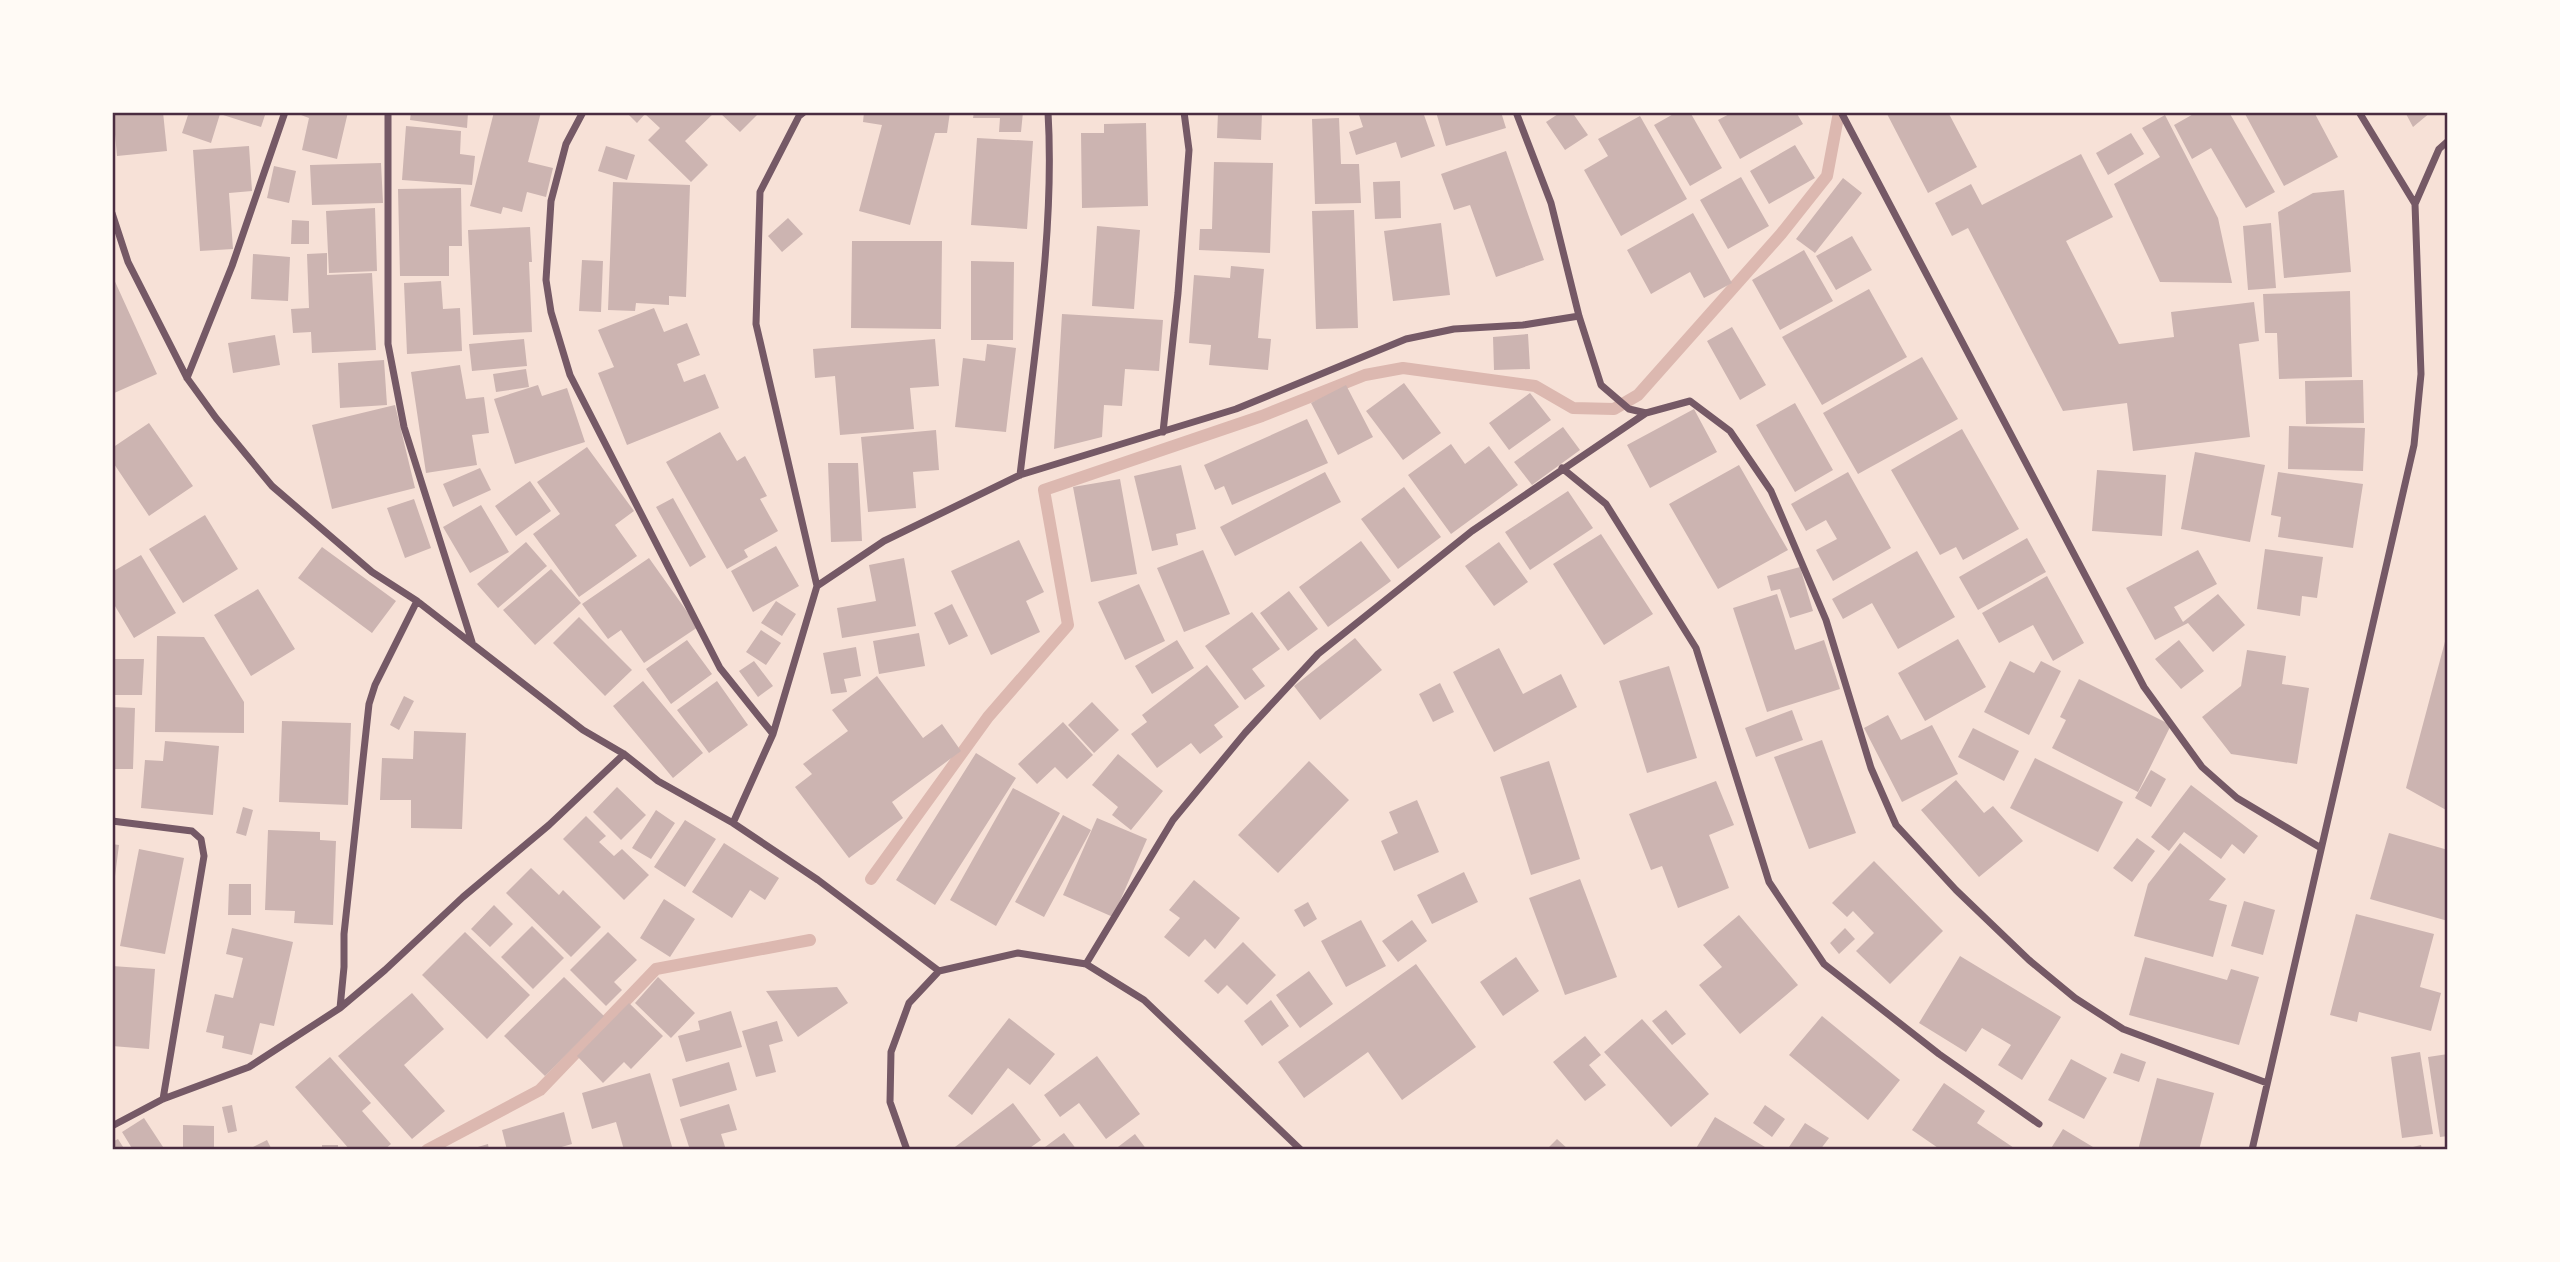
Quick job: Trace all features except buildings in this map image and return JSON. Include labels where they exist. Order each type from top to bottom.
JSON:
[{"type":"street","points":[[187,378],[232,266],[285,112]]},
{"type":"street","points":[[388,112],[388,344],[404,426],[472,643]]},
{"type":"street","points":[[583,112],[566,144],[551,201],[546,280],[551,312],[570,375],[720,668],[773,734]]},
{"type":"street","points":[[733,822],[773,734],[817,586],[756,324],[760,192],[799,116],[804,112]]},
{"type":"street","points":[[1020,475],[1044,264],[1050,146],[1048,112]]},
{"type":"street","points":[[1163,432],[1178,293],[1189,150],[1184,112]]},
{"type":"street","points":[[1516,112],[1551,203],[1579,316],[1601,385],[1629,409],[1646,413]]},
{"type":"street","points":[[1841,112],[2144,687],[2202,767],[2236,798],[2321,848]]},
{"type":"street","points":[[2359,112],[2415,204]]},
{"type":"street","points":[[2252,1150],[2414,445],[2421,374],[2415,204],[2439,149],[2448,141]]},
{"type":"street","points":[[112,214],[128,262],[187,378],[272,486],[372,572],[417,601],[583,730],[624,754],[658,781],[733,822],[818,880],[939,971]]},
{"type":"street","points":[[817,586],[884,541],[1020,475],[1236,409],[1406,339],[1454,329],[1523,325],[1579,316]]},
{"type":"street","points":[[1086,964],[1173,820],[1245,733],[1318,654],[1472,531],[1562,468],[1646,413],[1690,401],[1730,431],[1771,491],[1826,620],[1871,768],[1896,825],[1956,890],[2029,960],[2075,998],[2123,1029],[2267,1083]]},
{"type":"street","points":[[1562,468],[1606,504],[1696,648],[1769,882],[1824,964],[1939,1054],[2039,1124]]},
{"type":"street","points":[[340,1008],[344,934],[369,704],[375,685],[417,601]]},
{"type":"street","points":[[112,1126],[163,1099],[248,1067],[340,1008],[463,897],[549,825],[624,754]]},
{"type":"street","points":[[112,821],[192,831],[201,839],[204,856],[163,1099]]},
{"type":"street","points":[[907,1150],[890,1102],[891,1052],[909,1003],[939,971],[1018,953],[1086,964],[1144,1000],[1301,1150]]},
{"type":"waterway","points":[[871,879],[988,717],[1068,625],[1044,490],[1262,416],[1365,375],[1403,368],[1535,386],[1573,408],[1614,409],[1638,395],[1781,234],[1827,176],[1839,112]]},
{"type":"waterway","points":[[427,1150],[540,1090],[656,969],[810,940]]}]
